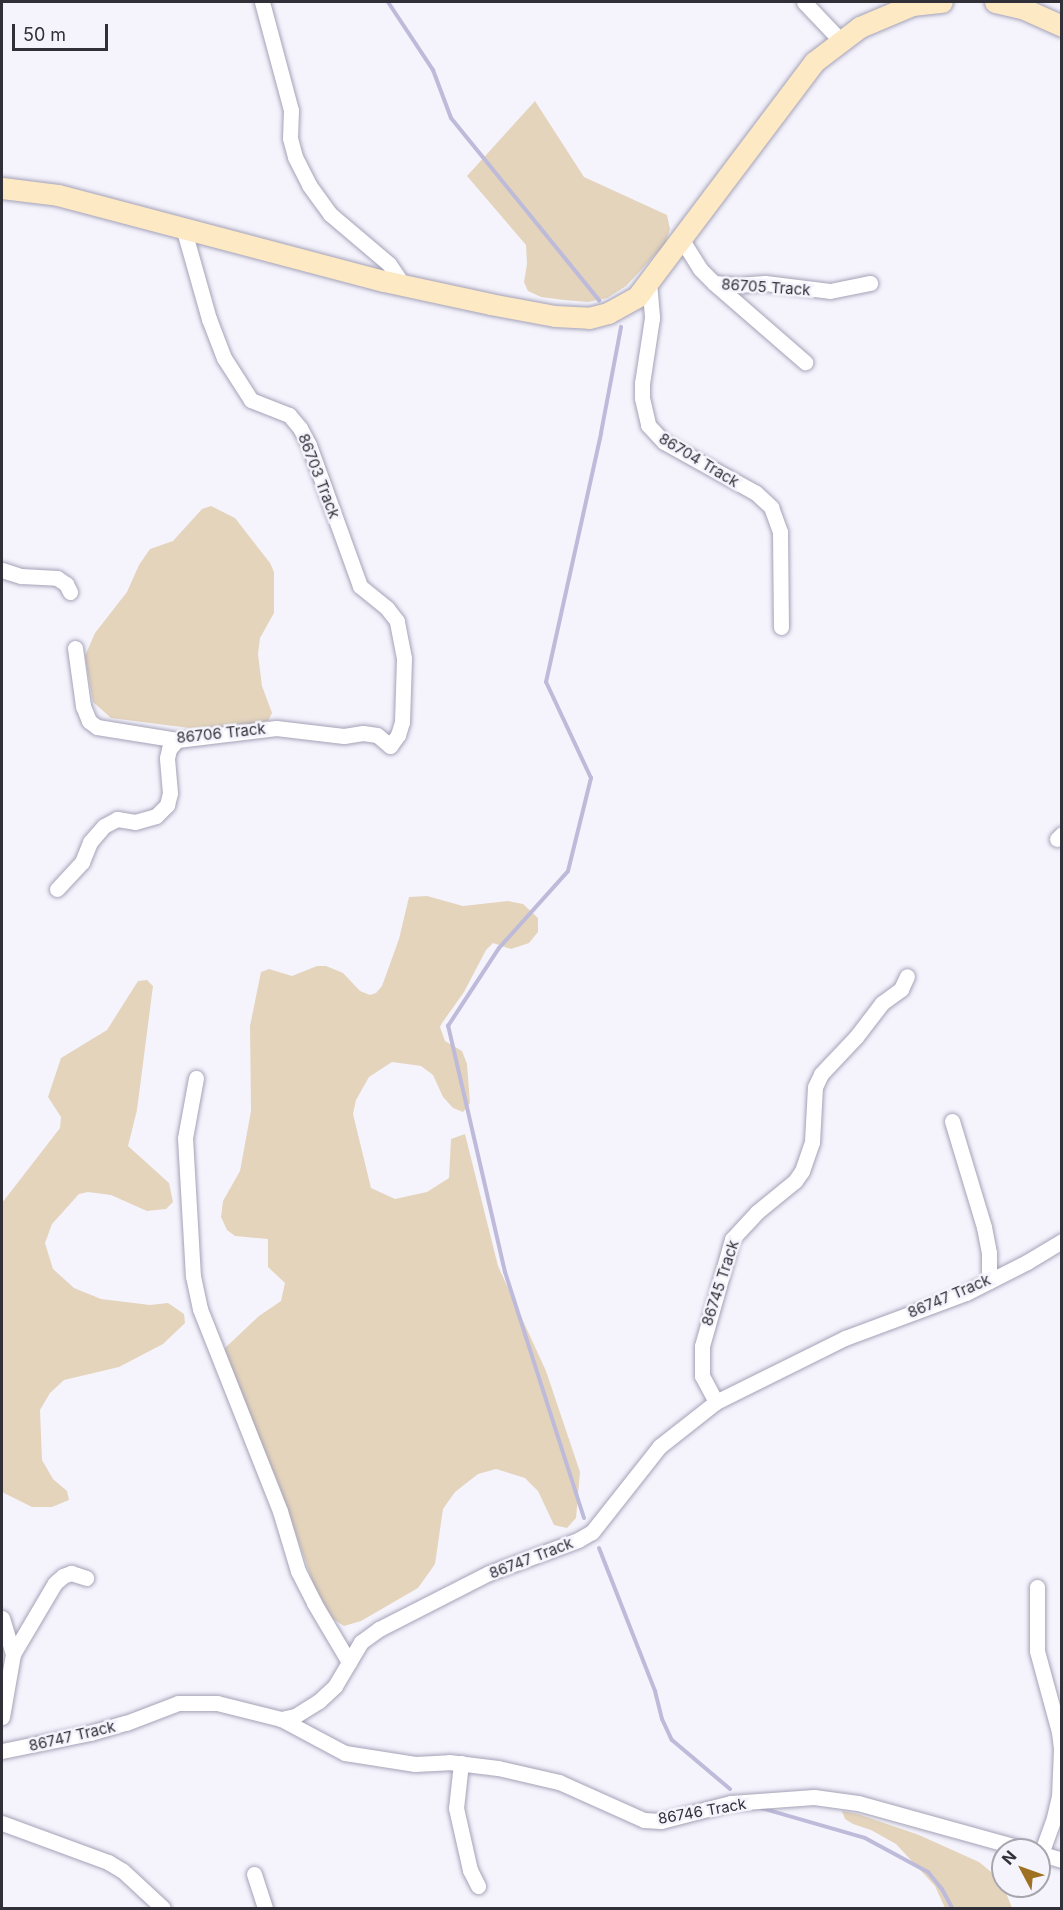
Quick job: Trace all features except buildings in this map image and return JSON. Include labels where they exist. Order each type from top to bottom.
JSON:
[{"type":"street","points":[[262,2],[291,110],[290,138],[295,157],[309,185],[330,214],[389,264],[402,285]]},
{"type":"street","points":[[804,2],[841,41]]},
{"type":"street","points":[[2,188],[58,195],[402,285],[555,316],[589,318],[608,313],[637,297],[682,240],[780,104],[814,62],[860,27],[912,5],[942,2]]},
{"type":"street","points":[[995,2],[1022,8],[1062,26]]},
{"type":"street","name":"86703 Track","points":[[183,227],[209,320],[224,358],[251,400],[288,415],[300,428],[309,445],[360,586],[387,608],[397,621],[404,658],[402,722],[398,735],[390,746]]},
{"type":"street","name":"86705 Track","points":[[682,240],[700,269],[714,283],[737,285],[765,283],[830,291],[870,283]]},
{"type":"street","name":"86704 Track","points":[[649,282],[651,318],[642,383],[642,398],[648,425],[664,441],[756,493],[771,507],[780,532],[783,604],[781,627]]},
{"type":"street","points":[[714,283],[805,362]]},
{"type":"street","points":[[2,570],[21,576],[57,578],[66,584],[70,592]]},
{"type":"street","name":"86706 Track","points":[[75,648],[83,706],[89,721],[97,727],[177,740],[276,728],[344,736],[363,733],[377,735],[390,746]]},
{"type":"street","points":[[57,889],[82,862],[90,842],[104,826],[117,819],[135,822],[156,816],[167,805],[170,793],[167,758],[177,740]]},
{"type":"street","name":"86745 Track","points":[[716,1402],[702,1376],[700,1365],[705,1329],[732,1239],[757,1212],[795,1181],[802,1171],[812,1142],[815,1088],[821,1074],[856,1038],[882,1003],[901,989],[907,976]]},
{"type":"street","points":[[196,1078],[185,1138],[193,1276],[200,1309],[280,1511],[298,1571],[349,1662]]},
{"type":"street","points":[[952,1121],[984,1227],[989,1253],[989,1281]]},
{"type":"street","name":"86747 Track","points":[[2,1751],[90,1733],[126,1723],[178,1703],[217,1703],[281,1719],[295,1716],[319,1701],[335,1686],[361,1642],[396,1620],[489,1573],[578,1540],[592,1532],[660,1446],[716,1402],[845,1338],[966,1293],[1044,1253],[1062,1241]]},
{"type":"street","points":[[2,1717],[13,1654],[55,1583],[71,1573],[86,1578]]},
{"type":"street","points":[[1037,1587],[1038,1659],[1059,1732],[1059,1796],[1054,1818],[1043,1838]]},
{"type":"street","points":[[2,1618],[13,1654]]},
{"type":"street","name":"86746 Track","points":[[281,1719],[324,1744],[345,1752],[415,1764],[461,1763],[498,1768],[559,1782],[644,1820],[661,1821],[731,1803],[814,1797],[858,1803],[991,1840]]},
{"type":"street","points":[[461,1763],[456,1808],[470,1870],[478,1886]]},
{"type":"street","points":[[2,1823],[108,1862],[123,1871],[163,1908]]},
{"type":"street","points":[[254,1874],[261,1907]]},
{"type":"shaded area","points":[[535,101],[584,177],[667,215],[670,229],[665,244],[626,286],[607,298],[588,302],[564,300],[541,297],[528,291],[524,282],[527,264],[526,245],[467,176]]},
{"type":"shaded area","points":[[211,506],[235,518],[270,563],[274,572],[274,613],[260,638],[258,654],[262,686],[272,713],[268,721],[256,724],[197,729],[111,718],[93,702],[85,656],[95,633],[127,592],[139,565],[150,549],[173,541],[202,509]]},
{"type":"shaded area","points":[[427,896],[463,906],[508,901],[523,904],[538,918],[538,932],[529,943],[511,949],[493,943],[486,950],[464,992],[440,1027],[445,1041],[462,1051],[467,1064],[470,1103],[463,1112],[453,1108],[443,1097],[433,1075],[421,1066],[392,1062],[369,1077],[356,1100],[353,1114],[371,1188],[395,1199],[427,1192],[449,1178],[451,1139],[465,1134],[498,1266],[546,1371],[580,1472],[576,1518],[567,1528],[554,1525],[538,1491],[525,1478],[496,1469],[478,1474],[455,1492],[443,1509],[435,1564],[418,1588],[361,1621],[344,1626],[333,1619],[314,1586],[279,1485],[225,1357],[225,1348],[259,1316],[281,1301],[285,1283],[268,1267],[268,1239],[235,1236],[227,1230],[221,1217],[223,1201],[240,1171],[251,1111],[250,1026],[261,972],[269,969],[292,976],[317,966],[326,966],[343,973],[360,991],[370,995],[376,993],[382,986],[399,939],[409,897]]},
{"type":"shaded area","points":[[147,980],[153,986],[137,1110],[128,1146],[169,1183],[173,1202],[166,1209],[147,1211],[111,1195],[88,1192],[79,1194],[52,1224],[45,1243],[53,1269],[74,1288],[101,1299],[150,1305],[168,1303],[184,1314],[185,1323],[163,1344],[119,1367],[64,1380],[50,1393],[40,1410],[42,1460],[53,1479],[67,1491],[69,1500],[52,1507],[32,1507],[2,1492],[2,1203],[60,1128],[61,1117],[48,1097],[61,1058],[107,1030],[138,981]]},
{"type":"shaded area","points":[[842,1811],[858,1814],[919,1835],[979,1862],[991,1872],[991,1898],[1008,1898],[1012,1908],[945,1908],[935,1886],[896,1844],[845,1819]]},
{"type":"waterway","points":[[388,2],[433,70],[451,118],[599,300]]},
{"type":"waterway","points":[[584,1518],[505,1272],[448,1026],[499,948],[568,871],[591,778],[546,682],[601,433],[621,327]]},
{"type":"waterway","points":[[599,1548],[655,1691],[662,1719],[672,1740],[730,1789]]},
{"type":"waterway","points":[[761,1808],[865,1838],[928,1872],[942,1889],[952,1908]]}]
